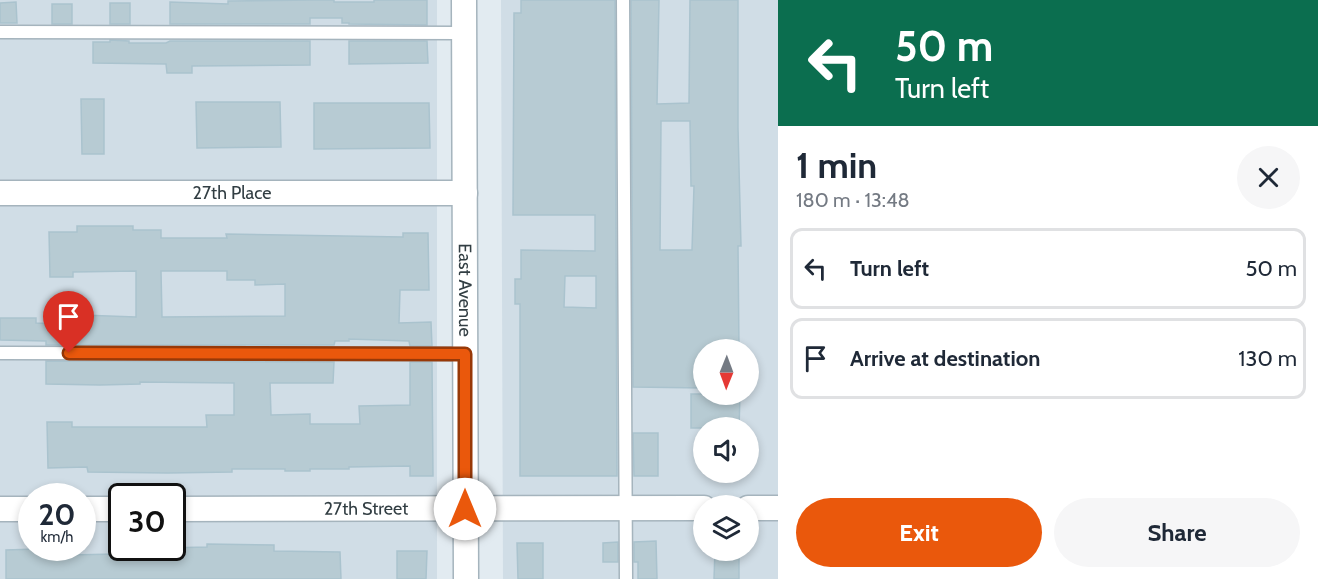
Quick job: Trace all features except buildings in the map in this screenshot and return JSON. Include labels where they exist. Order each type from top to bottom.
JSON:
[{"type":"street","name":"East Avenue","points":[[464,0],[466,579]]},
{"type":"street","name":"27th Place","points":[[0,193],[465,193]]},
{"type":"street","points":[[0,508],[18,509]]},
{"type":"street","name":"27th Street","points":[[186,509],[693,508]]},
{"type":"street","points":[[759,508],[778,508]]},
{"type":"lane","points":[[623,0],[626,579]]},
{"type":"lane","points":[[0,32],[464,33]]},
{"type":"lane","points":[[0,353],[465,354]]},
{"type":"shaded area","points":[[0,0],[437,0],[437,579],[0,579]]},
{"type":"shaded area","points":[[501,0],[778,0],[778,579],[503,579]]},
{"type":"route","points":[[69,353],[465,354],[465,509]]}]
